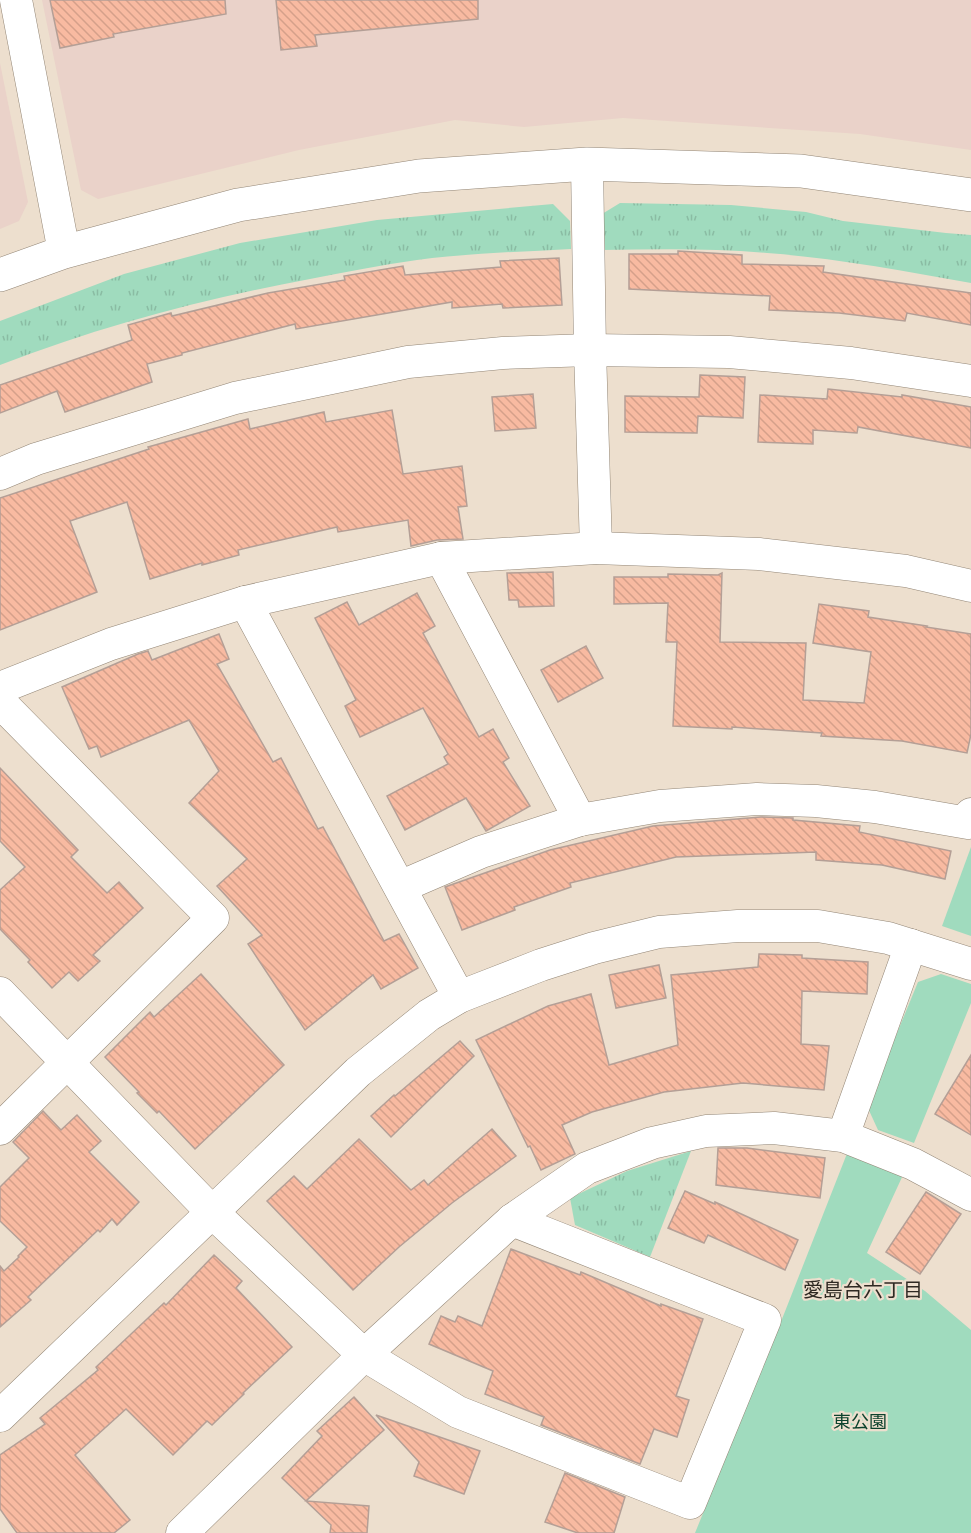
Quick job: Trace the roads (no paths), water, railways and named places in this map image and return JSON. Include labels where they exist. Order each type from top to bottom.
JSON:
[{"type":"street","points":[[16,0],[63,252]]},
{"type":"street","points":[[587,164],[596,548]]},
{"type":"street","points":[[0,275],[63,252],[238,205],[419,176],[587,164],[801,171],[971,195]]},
{"type":"street","points":[[0,474],[36,459],[235,398],[408,362],[503,353],[590,350],[729,352],[851,363],[971,381]]},
{"type":"street","points":[[0,688],[111,645],[245,602],[441,558],[596,548],[759,554],[906,571],[971,586]]},
{"type":"street","points":[[441,558],[579,820]]},
{"type":"street","points":[[245,602],[459,997]]},
{"type":"street","points":[[0,702],[213,918],[0,1129]]},
{"type":"street","points":[[400,887],[482,852],[579,820],[660,806],[757,799],[816,801],[875,807],[968,823],[971,814]]},
{"type":"street","points":[[0,1416],[358,1072],[429,1015],[459,997],[541,965],[594,948],[659,932],[738,926],[818,926],[888,938],[971,964]]},
{"type":"street","points":[[843,1136],[911,945]]},
{"type":"street","points":[[0,993],[212,1212],[364,1355],[458,1412],[690,1503],[765,1320],[512,1220]]},
{"type":"street","points":[[182,1533],[364,1355],[512,1220],[587,1168],[652,1143],[706,1131],[774,1128],[843,1136],[913,1164],[971,1195]]},
{"type":"district","name":"愛島台六丁目","points":[[863,1290]]},
{"type":"park label","name":"東公園","points":[[860,1422]]}]
